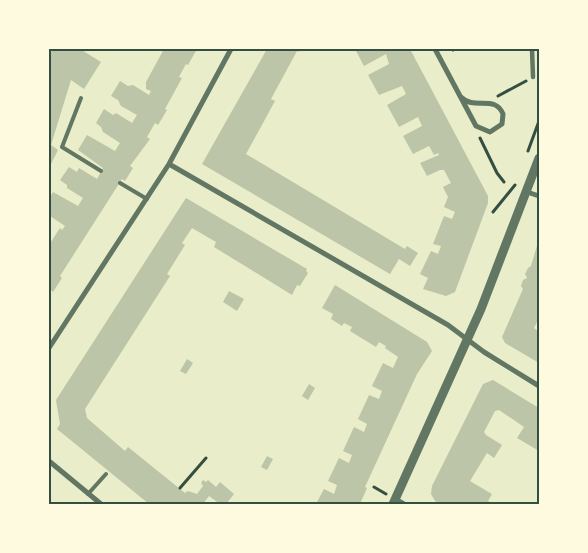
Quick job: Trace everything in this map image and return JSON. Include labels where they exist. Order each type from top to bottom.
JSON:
[{"type":"street","points":[[49,348],[169,164],[231,49]]},
{"type":"street","points":[[435,49],[476,126],[490,132],[499,128],[503,119],[501,109],[494,103],[473,104],[461,97]]},
{"type":"street","points":[[532,49],[533,77]]},
{"type":"street","points":[[404,504],[394,502],[468,340],[539,158]]},
{"type":"street","points":[[169,164],[448,325],[539,386]]},
{"type":"street","points":[[527,192],[539,196]]},
{"type":"street","points":[[49,461],[101,504]]},
{"type":"lane","points":[[81,98],[62,147],[101,171]]},
{"type":"lane","points":[[120,183],[146,199]]},
{"type":"lane","points":[[88,494],[106,474]]},
{"type":"path","points":[[498,96],[524,82]]},
{"type":"path","points":[[527,154],[539,121]]},
{"type":"path","points":[[476,126],[482,144],[504,182]]},
{"type":"path","points":[[493,212],[514,187],[518,178]]},
{"type":"path","points":[[180,488],[206,458]]},
{"type":"building","points":[[52,49],[80,49],[101,62],[84,89],[71,80],[51,145],[58,150],[49,168],[49,61]]},
{"type":"building","points":[[164,49],[197,49],[179,77],[182,78],[165,109],[167,110],[158,125],[155,123],[147,137],[150,139],[130,166],[133,168],[125,181],[122,179],[60,276],[62,278],[53,292],[51,290],[49,294],[49,245],[60,228],[62,230],[65,226],[50,216],[49,199],[53,192],[78,206],[83,198],[67,188],[67,185],[60,180],[69,167],[77,172],[79,168],[97,179],[103,168],[78,150],[87,135],[115,151],[120,143],[103,132],[96,123],[104,109],[113,115],[116,113],[132,123],[137,115],[121,106],[118,100],[111,96],[120,81],[128,86],[133,85],[149,95],[151,91],[146,89],[146,82]]},
{"type":"building","points":[[267,49],[300,49],[299,52],[297,51],[271,99],[275,101],[246,154],[405,249],[407,246],[418,253],[410,266],[399,259],[390,274],[202,164]]},
{"type":"building","points":[[355,49],[410,49],[488,196],[488,203],[455,292],[446,296],[423,289],[428,278],[420,274],[431,251],[438,254],[441,246],[433,244],[444,216],[452,219],[455,212],[444,207],[448,197],[443,187],[451,183],[444,170],[427,176],[420,163],[439,155],[438,153],[434,155],[429,146],[413,154],[403,136],[422,126],[418,117],[399,127],[387,105],[406,94],[402,86],[379,95],[368,75],[389,64],[386,54],[364,66]]},
{"type":"building","points":[[186,198],[307,269],[308,273],[300,286],[297,285],[292,295],[214,247],[216,242],[192,228],[182,243],[185,245],[167,274],[170,276],[85,409],[87,418],[125,451],[128,447],[185,493],[188,491],[197,494],[203,486],[201,483],[203,480],[206,482],[208,480],[216,487],[220,482],[234,494],[226,504],[220,504],[209,496],[203,504],[149,504],[57,429],[60,424],[56,400]]},
{"type":"building","points":[[539,239],[539,318],[534,328],[539,332],[539,363],[505,343],[502,337],[523,289],[521,286],[523,280],[527,278],[525,274],[531,266]]},
{"type":"building","points":[[335,285],[427,342],[432,351],[417,374],[365,487],[367,488],[360,504],[316,504],[324,489],[334,494],[337,485],[328,481],[339,458],[349,463],[352,455],[343,451],[354,427],[364,432],[367,424],[358,419],[369,395],[379,399],[382,391],[372,386],[383,363],[393,368],[398,357],[379,342],[376,347],[350,331],[352,327],[344,323],[342,326],[331,319],[333,314],[322,308]]},
{"type":"building","points":[[229,291],[244,299],[237,311],[223,302]]},
{"type":"building","points":[[187,359],[193,363],[186,374],[180,371]]},
{"type":"building","points":[[493,380],[539,408],[539,451],[517,438],[524,427],[499,410],[495,411],[484,432],[502,445],[494,458],[487,453],[470,481],[492,494],[488,501],[494,504],[440,504],[435,501],[431,494],[432,486],[483,384]]},
{"type":"building","points":[[309,384],[315,388],[308,400],[302,396]]},
{"type":"building","points":[[267,456],[273,459],[267,470],[261,467]]}]
